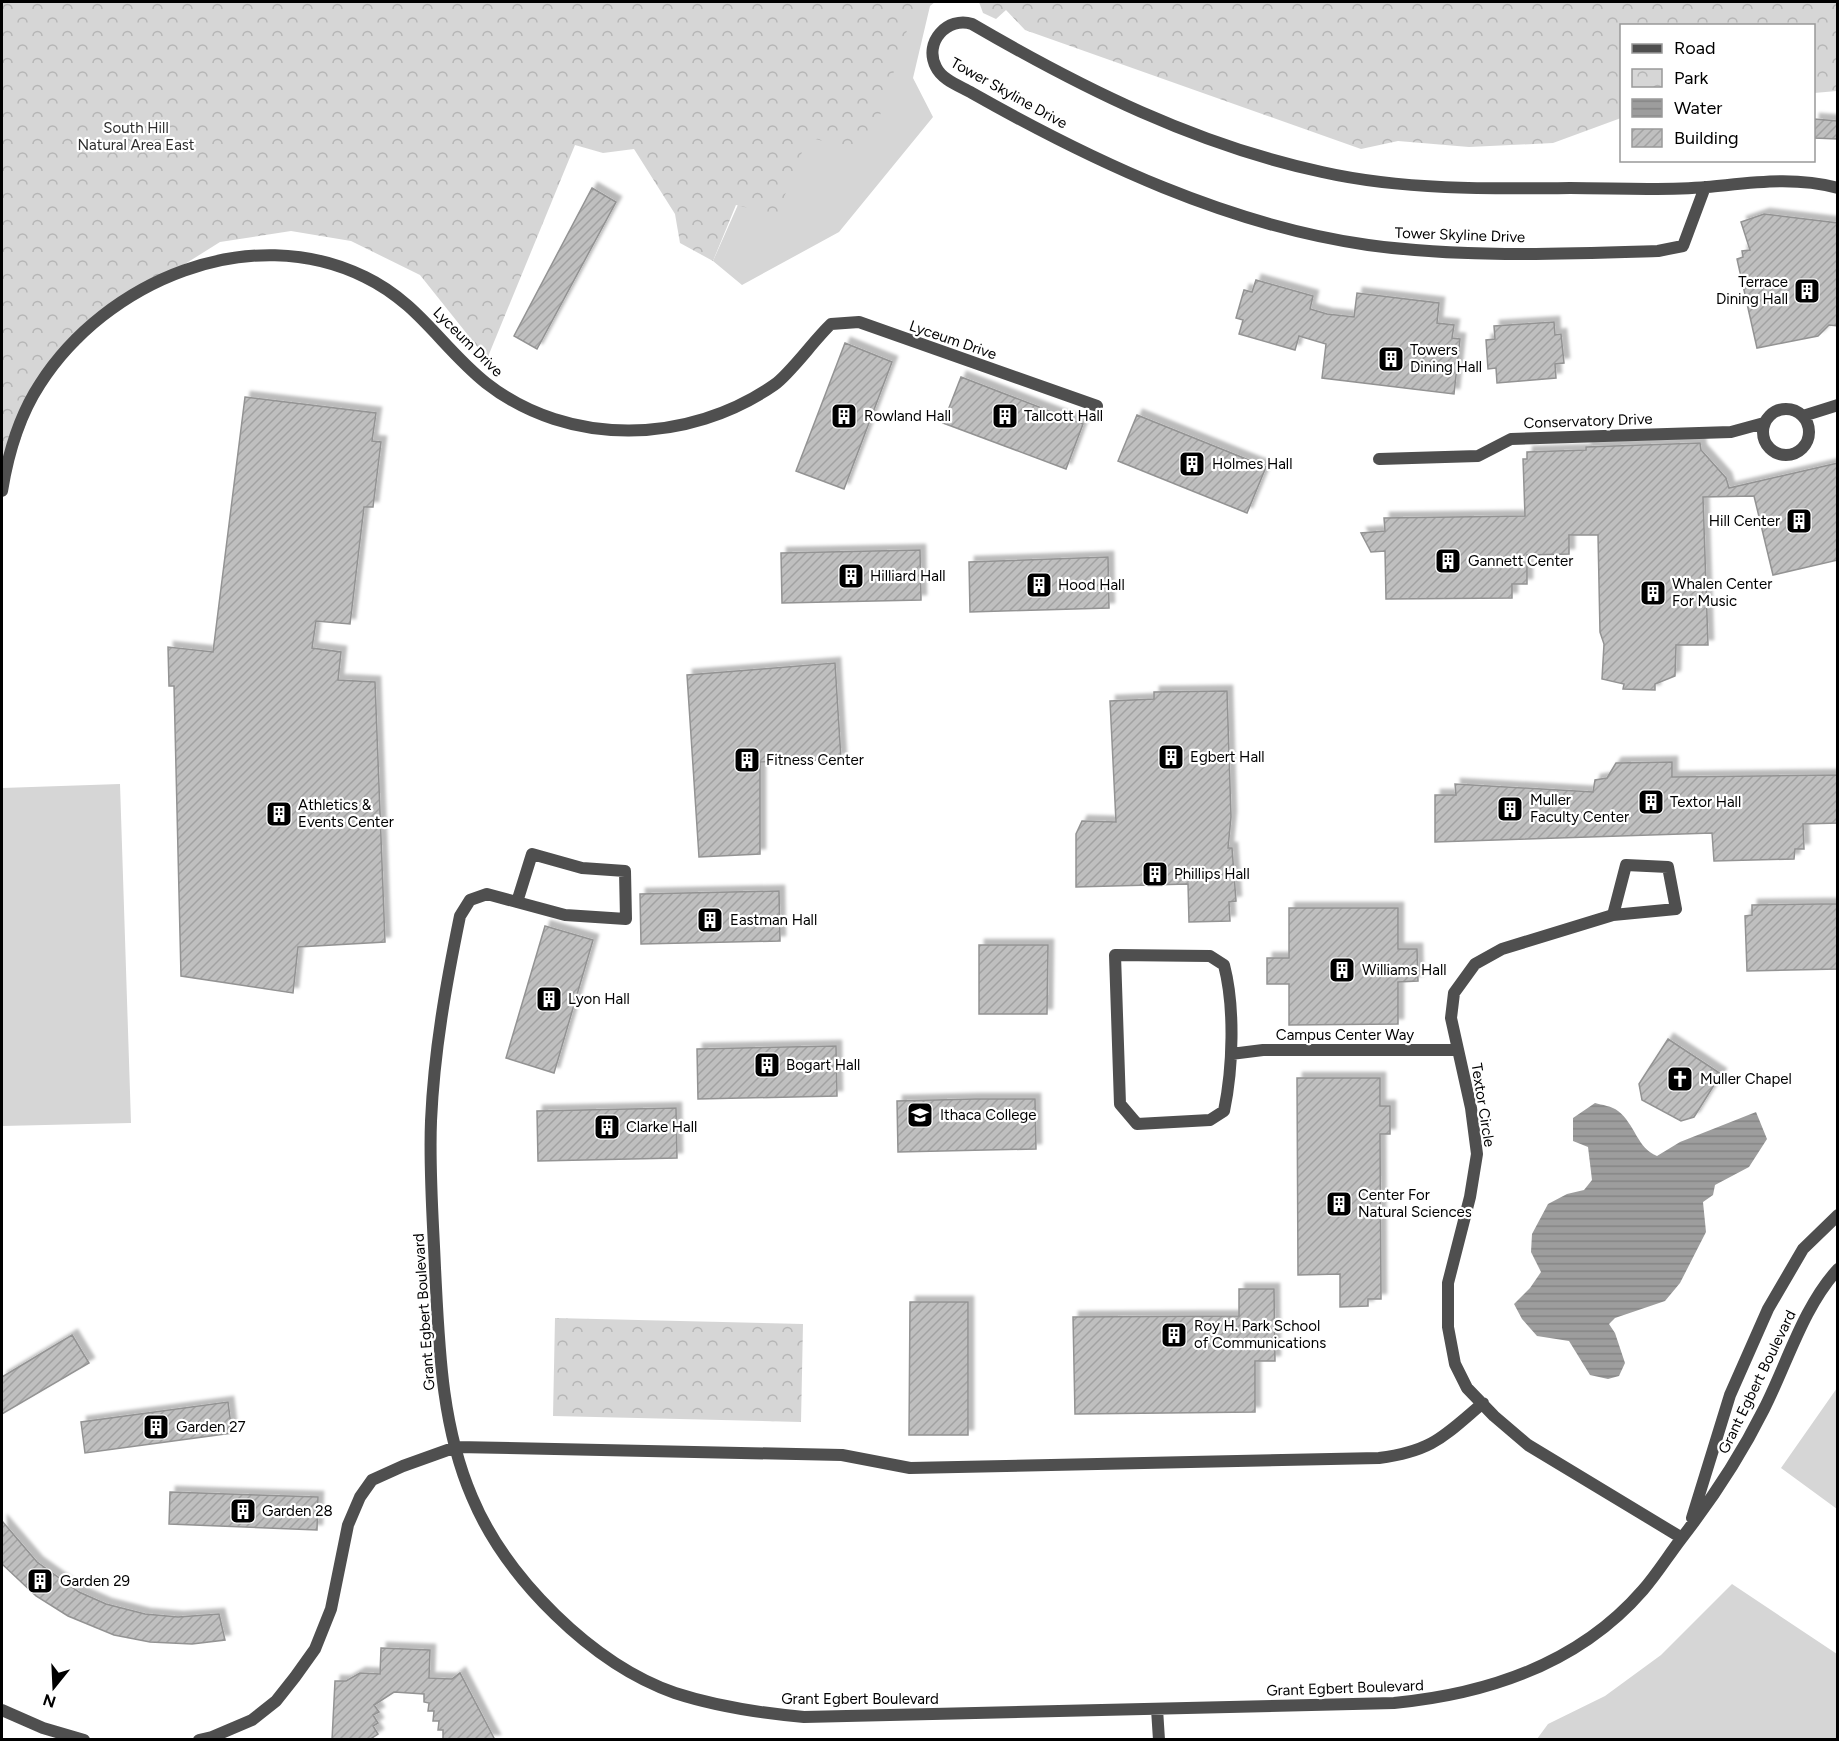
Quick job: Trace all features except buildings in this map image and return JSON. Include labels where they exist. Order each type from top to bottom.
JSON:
[{"type":"street","name":"Tower Skyline Drive","points":[[1705,187],[1683,246],[1658,251],[1492,253],[1416,250],[1368,245],[1271,224],[1219,207],[1112,165],[1021,121],[944,77],[935,65],[933,51],[936,38],[942,28],[962,21],[972,24],[1046,67],[1126,106],[1243,152],[1322,172],[1398,184],[1474,187],[1705,187],[1762,181],[1797,181],[1838,188]]},
{"type":"street","name":"Lyceum Drive","points":[[2,491],[7,460],[22,419],[39,384],[67,348],[118,306],[171,276],[224,258],[254,255],[301,258],[364,277],[389,291],[425,319],[483,381],[515,405],[568,426],[662,430],[732,411],[777,383],[831,324],[859,322],[1097,406]]},
{"type":"street","points":[[1803,416],[1838,405]]},
{"type":"street","points":[[1777,411],[1795,411],[1803,416],[1809,433],[1802,449],[1786,456],[1769,449],[1764,441],[1764,423],[1777,411]]},
{"type":"street","name":"Conservatory Drive","points":[[1379,459],[1478,456],[1511,439],[1731,432],[1764,423]]},
{"type":"street","name":"Grant Egbert Boulevard","points":[[517,902],[531,854],[582,868],[625,871],[626,919],[565,915],[487,894],[478,895],[465,905],[460,916],[439,1032],[431,1121],[432,1203],[442,1383],[456,1447],[472,1498],[493,1537],[548,1607],[607,1658],[651,1683],[674,1692],[747,1712],[804,1717],[1394,1703],[1433,1700],[1509,1680],[1562,1657],[1591,1638],[1643,1590],[1744,1448],[1810,1309],[1838,1269]]},
{"type":"street","name":"Textor Circle","points":[[1613,915],[1626,865],[1668,867],[1676,909],[1613,915],[1502,949],[1475,964],[1454,993],[1451,1018],[1477,1154],[1470,1197],[1448,1282],[1448,1327],[1455,1364],[1467,1388],[1494,1416],[1528,1445],[1682,1538]]},
{"type":"street","points":[[1115,955],[1210,956],[1224,965],[1227,978],[1231,1054],[1224,1111],[1210,1120],[1137,1124],[1120,1104],[1115,955]]},
{"type":"street","name":"Campus Center Way","points":[[1231,1054],[1263,1050],[1458,1050]]},
{"type":"street","name":"Grant Egbert Boulevard","points":[[1682,1538],[1698,1502],[1730,1395],[1768,1309],[1803,1249],[1838,1215]]},
{"type":"street","points":[[199,1740],[252,1720],[276,1701],[315,1649],[332,1609],[348,1525],[360,1497],[372,1480],[456,1447],[842,1455],[910,1468],[1379,1458],[1410,1454],[1427,1448],[1483,1403]]},
{"type":"street","points":[[1157,1709],[1159,1740]]},
{"type":"street","points":[[2,1710],[42,1728],[84,1740]]},
{"type":"green space","name":"South Hill Natural Area East","points":[[2,2],[916,2],[868,153],[808,137],[777,215],[736,205],[713,261],[680,243],[675,214],[634,149],[603,153],[575,145],[487,359],[420,275],[351,241],[291,231],[220,242],[118,306],[40,384],[2,491]]},
{"type":"green space","points":[[828,2],[935,2],[930,6],[913,78],[933,117],[839,232],[742,285],[713,261]]},
{"type":"green space","points":[[979,2],[1837,2],[1837,91],[1815,93],[1815,24],[1620,24],[1620,118],[1553,143],[1469,147],[1398,141],[1361,149],[1025,30],[1006,10],[996,19],[983,13]]},
{"type":"green space","points":[[120,784],[131,1123],[2,1126],[2,788]]},
{"type":"green space","points":[[555,1318],[803,1324],[801,1422],[553,1416]]},
{"type":"green space","points":[[1837,1388],[1837,1509],[1781,1468]]},
{"type":"green space","points":[[1732,1584],[1837,1654],[1837,1739],[1537,1739],[1548,1724],[1605,1696],[1661,1655]]},
{"type":"water","points":[[1595,1103],[1610,1107],[1624,1116],[1640,1142],[1657,1156],[1680,1142],[1756,1112],[1767,1139],[1749,1167],[1715,1185],[1713,1195],[1703,1202],[1706,1232],[1680,1283],[1665,1301],[1615,1318],[1609,1324],[1615,1333],[1625,1363],[1619,1376],[1608,1379],[1590,1375],[1569,1341],[1537,1336],[1522,1319],[1514,1304],[1530,1288],[1541,1272],[1531,1252],[1532,1234],[1548,1204],[1567,1194],[1584,1190],[1592,1180],[1588,1147],[1573,1141],[1573,1118]]},
{"type":"place","name":"Terrace Dining Hall","points":[[1807,291]]},
{"type":"place","name":"Towers Dining Hall","points":[[1391,359]]},
{"type":"place","name":"Rowland Hall","points":[[844,416]]},
{"type":"place","name":"Tallcott Hall","points":[[1005,416]]},
{"type":"place","name":"Holmes Hall","points":[[1192,464]]},
{"type":"place","name":"Hill Center","points":[[1799,521]]},
{"type":"place","name":"Gannett Center","points":[[1448,561]]},
{"type":"place","name":"Hilliard Hall","points":[[851,576]]},
{"type":"place","name":"Hood Hall","points":[[1039,585]]},
{"type":"place","name":"Whalen Center For Music","points":[[1653,593]]},
{"type":"place","name":"Egbert Hall","points":[[1171,757]]},
{"type":"place","name":"Fitness Center","points":[[747,760]]},
{"type":"place","name":"Textor Hall","points":[[1651,802]]},
{"type":"place","name":"Muller Faculty Center","points":[[1510,809]]},
{"type":"place","name":"Athletics & Events Center","points":[[279,814]]},
{"type":"place","name":"Phillips Hall","points":[[1155,874]]},
{"type":"place","name":"Eastman Hall","points":[[710,920]]},
{"type":"place","name":"Williams Hall","points":[[1342,970]]},
{"type":"place","name":"Lyon Hall","points":[[549,999]]},
{"type":"place","name":"Bogart Hall","points":[[767,1065]]},
{"type":"place","name":"Muller Chapel","points":[[1680,1079]]},
{"type":"place","name":"Ithaca College","points":[[920,1115]]},
{"type":"place","name":"Clarke Hall","points":[[607,1127]]},
{"type":"place","name":"Center For Natural Sciences","points":[[1339,1204]]},
{"type":"place","name":"Roy H. Park School of Communications","points":[[1174,1335]]},
{"type":"place","name":"Garden 27","points":[[156,1427]]},
{"type":"place","name":"Garden 28","points":[[243,1511]]},
{"type":"place","name":"Garden 29","points":[[40,1581]]}]
